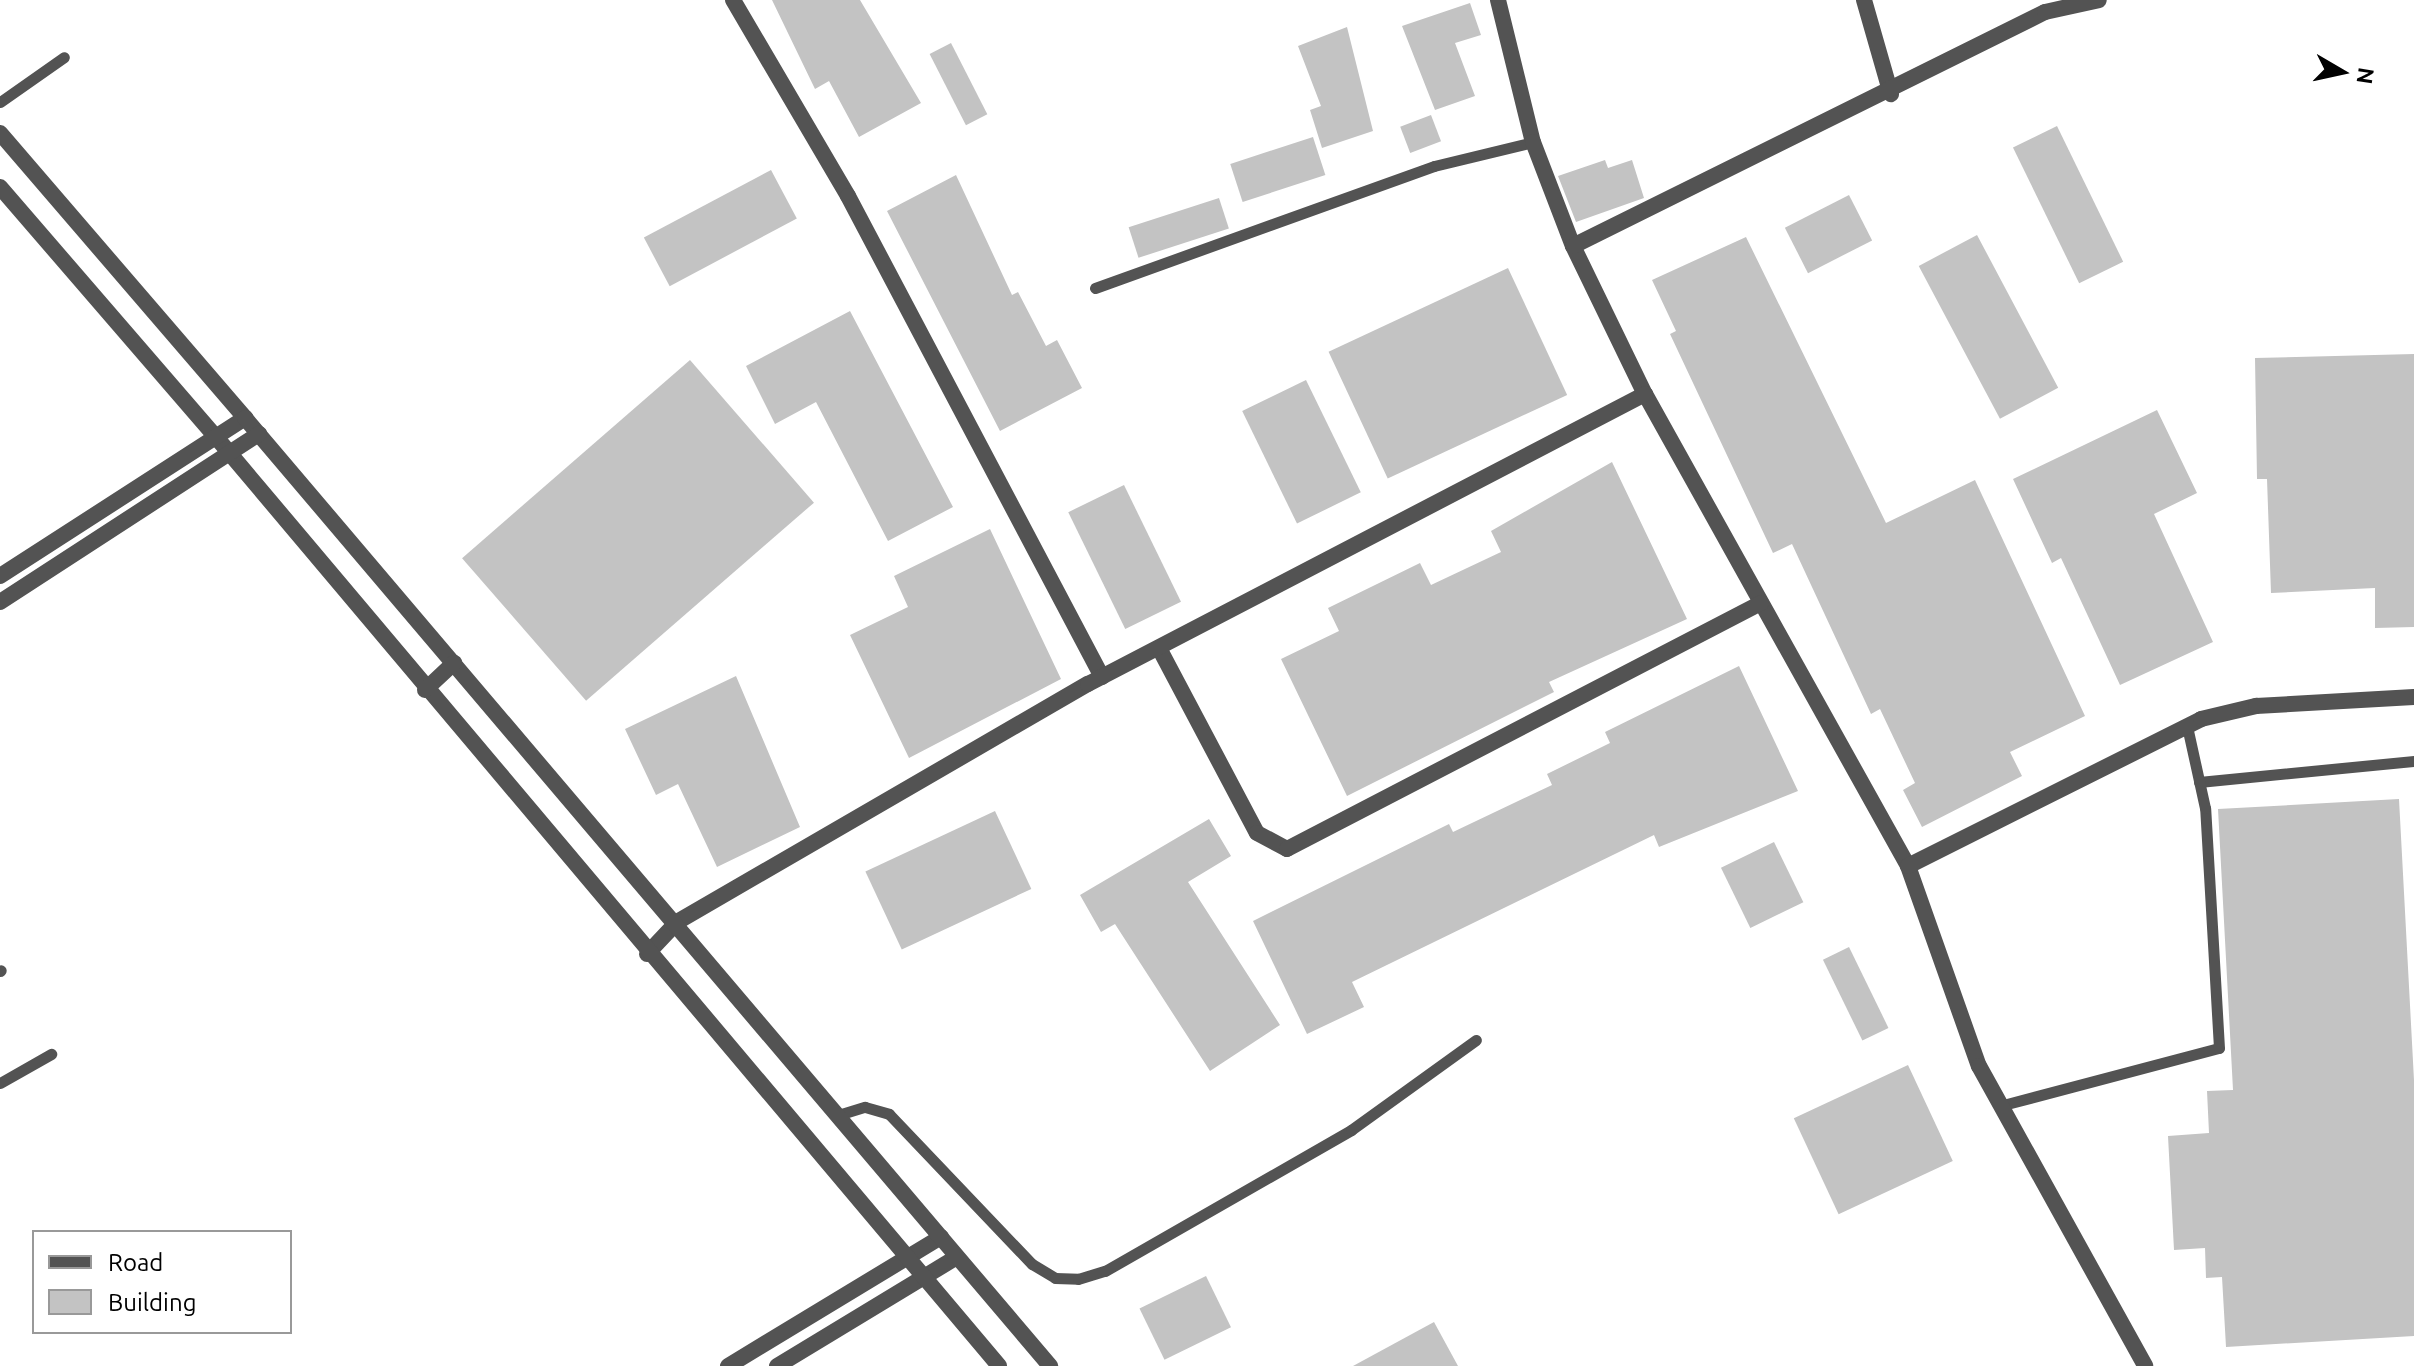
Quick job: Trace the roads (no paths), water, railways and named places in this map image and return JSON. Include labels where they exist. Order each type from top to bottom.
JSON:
[{"type":"street","points":[[733,0],[848,196],[1102,677]]},
{"type":"street","points":[[1498,0],[1533,142],[1573,246],[1645,394],[1908,866],[1979,1066],[2145,1366]]},
{"type":"street","points":[[1864,0],[1891,94]]},
{"type":"street","points":[[1573,246],[1891,94],[2045,12],[2099,0]]},
{"type":"street","points":[[0,133],[677,922],[1050,1366]]},
{"type":"street","points":[[0,187],[216,437],[647,954],[999,1366]]},
{"type":"street","points":[[647,954],[677,922],[1102,677],[1645,394]]},
{"type":"street","points":[[0,576],[245,418]]},
{"type":"street","points":[[0,602],[259,434]]},
{"type":"street","points":[[1159,648],[1257,833],[1287,849],[1761,603]]},
{"type":"street","points":[[425,690],[454,663]]},
{"type":"street","points":[[1908,866],[2187,726],[2256,706],[2414,697]]},
{"type":"street","points":[[728,1366],[941,1237]]},
{"type":"street","points":[[777,1366],[957,1257]]},
{"type":"lane","points":[[0,102],[64,57]]},
{"type":"lane","points":[[1095,288],[1434,166],[1533,142]]},
{"type":"lane","points":[[2003,1105],[2219,1048],[2199,782],[2187,726]]},
{"type":"lane","points":[[2199,782],[2414,761]]},
{"type":"lane","points":[[838,1115],[865,1107],[889,1114],[1032,1264],[1055,1278],[1078,1279],[1105,1271],[1351,1130],[1476,1040]]},
{"type":"lane","points":[[0,1083],[51,1054]]}]
